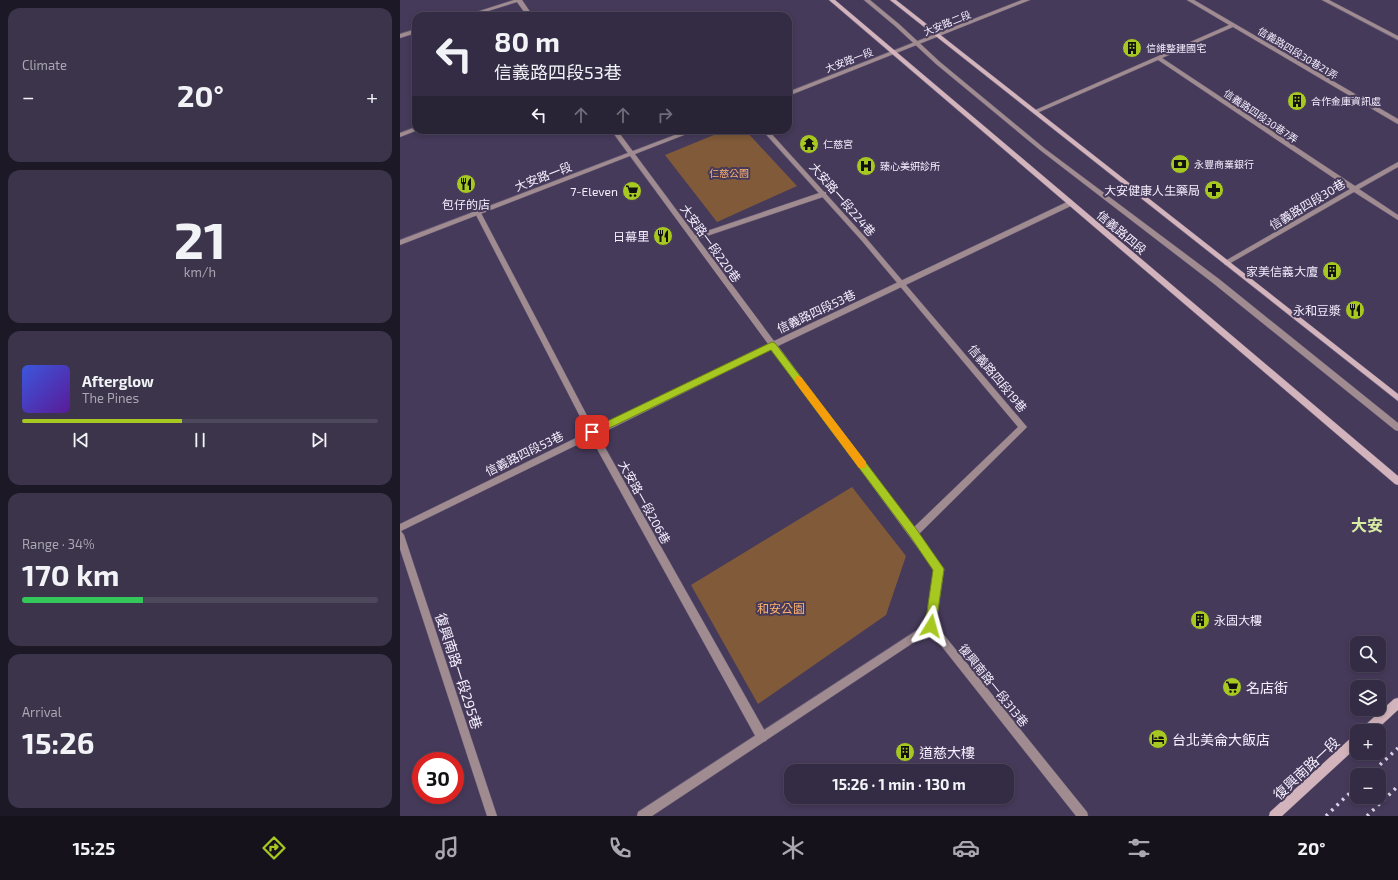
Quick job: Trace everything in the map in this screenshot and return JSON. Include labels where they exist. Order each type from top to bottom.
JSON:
[{"type":"main road","name":"信義路四段","points":[[832,0],[1398,481]]},
{"type":"main road","points":[[893,0],[1398,398]]},
{"type":"main road","points":[[1375,724],[1398,703]]},
{"type":"main road","name":"復興南路一段","points":[[1274,816],[1350,746]]},
{"type":"street","points":[[480,12],[518,0],[527,12]]},
{"type":"street","name":"信義路四段","points":[[867,0],[938,63],[1042,149],[1216,281],[1398,428]]},
{"type":"street","name":"大安路二段","points":[[894,53],[1027,0]]},
{"type":"street","name":"信義路四段30巷21弄","points":[[1190,0],[1398,122]]},
{"type":"street","points":[[1325,0],[1398,38]]},
{"type":"street","points":[[1035,112],[1233,25]]},
{"type":"street","points":[[400,36],[412,32]]},
{"type":"street","name":"大安路一段","points":[[792,92],[894,53]]},
{"type":"street","name":"信義路四段30巷7弄","points":[[1158,58],[1398,218]]},
{"type":"street","points":[[400,134],[412,130]]},
{"type":"street","name":"大安路一段220巷","points":[[617,134],[772,345]]},
{"type":"street","name":"大安路一段","points":[[400,242],[684,134]]},
{"type":"street","name":"大安路一段224巷","points":[[769,134],[824,194],[902,283]]},
{"type":"street","name":"信義路四段30巷","points":[[1227,263],[1354,188],[1398,164]]},
{"type":"street","points":[[694,238],[824,194]]},
{"type":"street","name":"信義路四段53巷","points":[[400,528],[592,432],[1071,203]]},
{"type":"street","name":"大安路一段206巷","points":[[478,213],[592,432],[762,737]]},
{"type":"street","name":"信義路四段19巷","points":[[902,283],[1023,427],[914,533]]},
{"type":"street","points":[[642,816],[931,626],[939,569],[914,533],[772,345]]},
{"type":"street","name":"復興南路一段295巷","points":[[400,535],[492,816]]},
{"type":"street","name":"復興南路一段313巷","points":[[931,626],[1083,816]]},
{"type":"green space","name":"仁慈公園","points":[[716,134],[749,134],[797,186],[717,222],[665,155]]},
{"type":"green space","name":"和安公園","points":[[852,487],[906,556],[886,615],[758,704],[691,585]]},
{"type":"railway","points":[[1377,768],[1398,748]]},
{"type":"railway","points":[[1367,816],[1398,786]]},
{"type":"railway","points":[[1326,816],[1350,793]]},
{"type":"slow traffic","points":[[798,379],[862,465]]},
{"type":"place","name":"信維整建國宅","points":[[1132,48]]},
{"type":"place","name":"合作金庫資訊處","points":[[1297,101]]},
{"type":"place","name":"仁慈宮","points":[[809,144]]},
{"type":"place","name":"永豐商業銀行","points":[[1180,164]]},
{"type":"place","name":"臻心美妍診所","points":[[866,166]]},
{"type":"place","name":"包仔的店","points":[[466,184]]},
{"type":"place","name":"大安健康人生藥局","points":[[1214,190]]},
{"type":"place","name":"7-Eleven","points":[[632,191]]},
{"type":"place","name":"日幕里","points":[[663,236]]},
{"type":"place","name":"家美信義大廈","points":[[1332,271]]},
{"type":"place","name":"永和豆漿","points":[[1355,310]]},
{"type":"place","name":"永固大樓","points":[[1200,620]]},
{"type":"place","name":"名店街","points":[[1232,687]]},
{"type":"place","name":"台北美侖大飯店","points":[[1158,739]]},
{"type":"place","name":"道慈大樓","points":[[905,752]]},
{"type":"district","name":"大安","points":[[1367,524]]},
{"type":"route","points":[[592,432],[772,345],[914,533],[939,569],[931,626]]}]
